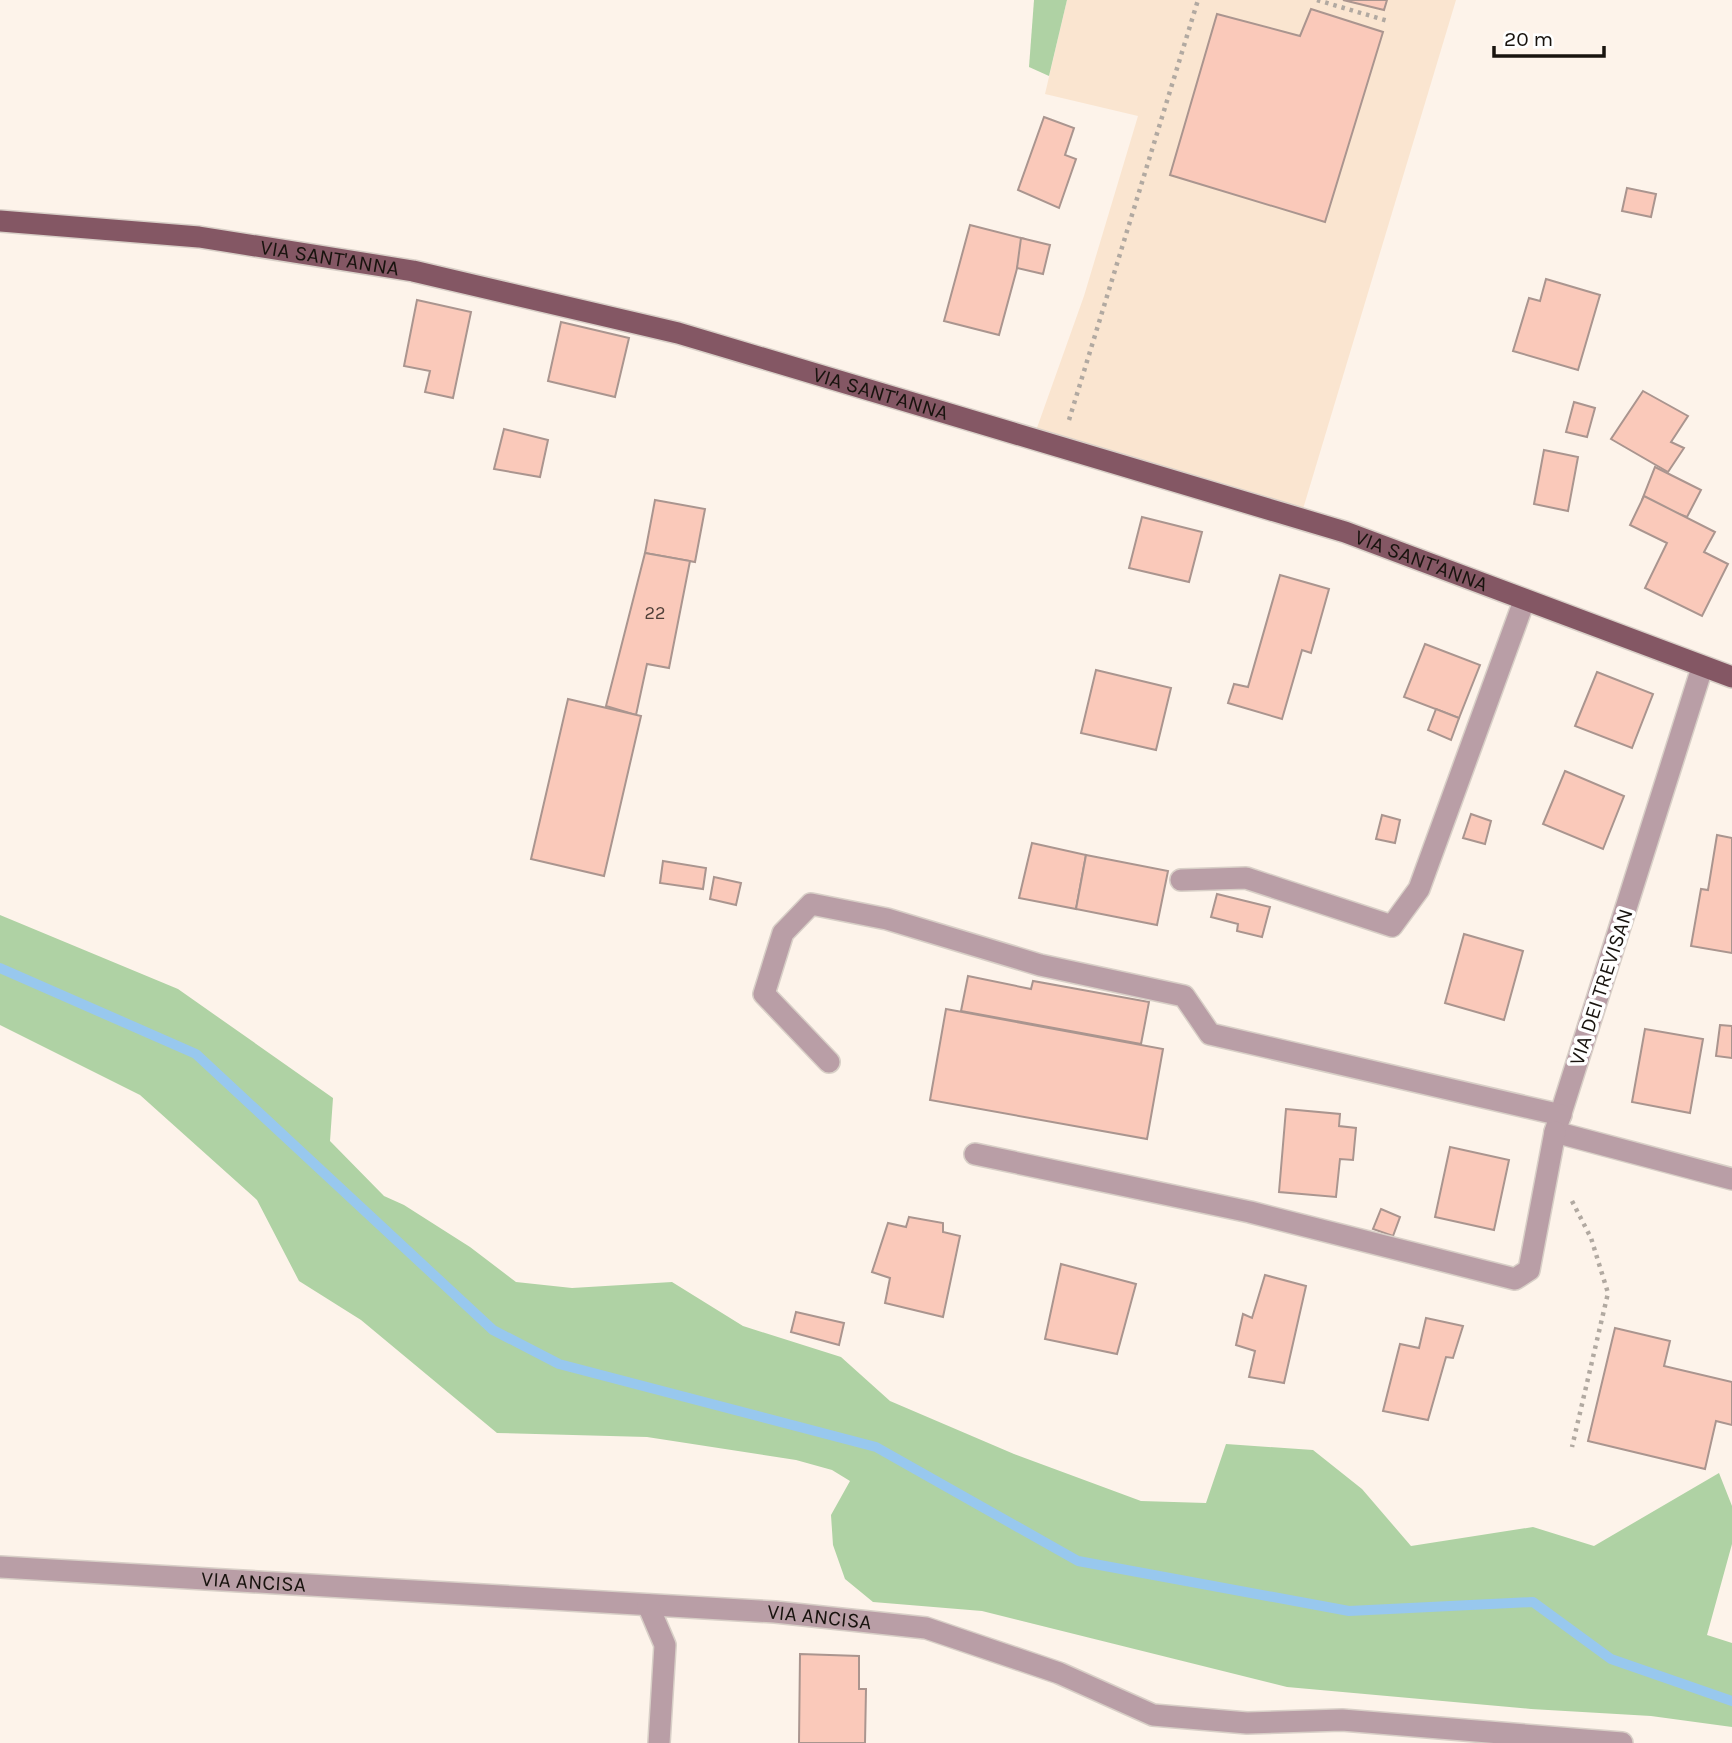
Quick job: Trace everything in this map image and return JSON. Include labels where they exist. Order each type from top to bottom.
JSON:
[{"type":"main road","name":"VIA SANT'ANNA","points":[[0,221],[199,237],[414,271],[678,333],[1345,532],[1732,677]]},
{"type":"street","points":[[1181,880],[1246,878],[1392,926],[1419,890],[1524,601]]},
{"type":"street","name":"VIA DEI TREVISAN","points":[[975,1154],[1250,1212],[1515,1279],[1529,1270],[1558,1123],[1702,668]]},
{"type":"street","points":[[829,1062],[764,993],[783,933],[811,904],[887,919],[1040,965],[1184,996],[1210,1034],[1558,1123],[1732,1179]]},
{"type":"street","name":"VIA ANCISA","points":[[0,1567],[775,1612],[926,1628],[1059,1673],[1153,1715],[1247,1723],[1342,1720],[1622,1743]]},
{"type":"street","points":[[648,1605],[665,1644],[659,1743]]},
{"type":"path","points":[[1060,447],[1198,0]]},
{"type":"path","points":[[1317,0],[1388,21]]},
{"type":"path","points":[[1550,1159],[1591,1238],[1608,1293],[1572,1447]]},
{"type":"shaded area","points":[[1067,0],[1456,0],[1300,519],[1033,439],[1084,296],[1138,116],[1045,94]]},
{"type":"green space","points":[[1034,0],[1067,0],[1049,76],[1029,67]]},
{"type":"green space","points":[[0,915],[178,989],[333,1098],[330,1141],[384,1196],[404,1205],[470,1247],[516,1282],[572,1288],[672,1282],[743,1326],[841,1357],[890,1401],[1014,1454],[1141,1501],[1206,1503],[1226,1444],[1313,1450],[1362,1489],[1411,1546],[1533,1527],[1594,1546],[1719,1473],[1732,1506],[1732,1544],[1707,1635],[1732,1643],[1732,1727],[1651,1716],[1531,1709],[1287,1687],[982,1611],[873,1602],[845,1579],[833,1545],[831,1515],[850,1481],[832,1470],[796,1460],[647,1437],[497,1433],[361,1320],[299,1281],[257,1200],[140,1095],[0,1025]]},
{"type":"building","points":[[1343,0],[1387,0],[1384,10]]},
{"type":"building","points":[[1311,9],[1383,32],[1325,222],[1170,175],[1217,14],[1300,36]]},
{"type":"building","points":[[1044,117],[1074,128],[1065,155],[1076,159],[1059,208],[1018,190]]},
{"type":"building","points":[[1627,188],[1656,194],[1651,217],[1622,211]]},
{"type":"building","points":[[970,225],[1025,239],[999,335],[944,321]]},
{"type":"building","points":[[1021,238],[1050,245],[1043,274],[1017,268]]},
{"type":"building","points":[[1546,279],[1600,295],[1578,370],[1513,351],[1529,298],[1540,301]]},
{"type":"building","points":[[417,300],[471,312],[453,398],[425,392],[430,371],[404,366]]},
{"type":"building","points":[[561,322],[629,338],[615,397],[548,381]]},
{"type":"building","points":[[1643,391],[1688,416],[1671,442],[1684,448],[1668,472],[1611,439]]},
{"type":"building","points":[[1574,402],[1595,408],[1587,437],[1566,432]]},
{"type":"building","points":[[504,429],[548,440],[540,477],[494,469]]},
{"type":"building","points":[[1544,450],[1578,457],[1568,511],[1534,504]]},
{"type":"building","points":[[1655,467],[1701,490],[1687,517],[1642,500]]},
{"type":"building","points":[[1644,496],[1715,532],[1704,552],[1728,564],[1702,616],[1645,588],[1667,543],[1630,525]]},
{"type":"building","points":[[655,500],[705,509],[695,562],[645,553]]},
{"type":"building","points":[[1142,517],[1202,532],[1189,582],[1129,568]]},
{"type":"building","points":[[645,553],[690,561],[669,668],[647,664],[636,715],[606,706]]},
{"type":"building","points":[[1280,575],[1329,589],[1311,653],[1302,650],[1282,719],[1228,703],[1234,684],[1248,687]]},
{"type":"building","points":[[1425,644],[1480,665],[1459,718],[1404,697]]},
{"type":"building","points":[[1096,670],[1171,688],[1156,750],[1081,733]]},
{"type":"building","points":[[1597,672],[1653,694],[1632,748],[1575,726]]},
{"type":"building","points":[[568,699],[641,716],[604,876],[531,859]]},
{"type":"building","points":[[1436,709],[1459,718],[1451,740],[1428,730]]},
{"type":"building","points":[[1565,771],[1624,796],[1603,849],[1543,824]]},
{"type":"building","points":[[1471,814],[1491,821],[1485,844],[1463,838]]},
{"type":"building","points":[[1382,815],[1400,820],[1395,843],[1376,839]]},
{"type":"building","points":[[1717,835],[1732,838],[1732,953],[1691,946],[1701,889],[1708,890]]},
{"type":"building","points":[[1032,843],[1086,855],[1076,909],[1019,898]]},
{"type":"building","points":[[1086,855],[1168,871],[1157,925],[1076,909]]},
{"type":"building","points":[[663,861],[706,868],[703,889],[660,883]]},
{"type":"building","points":[[714,877],[741,883],[736,905],[710,899]]},
{"type":"building","points":[[1217,894],[1270,907],[1262,937],[1237,931],[1238,924],[1211,917]]},
{"type":"building","points":[[1464,934],[1523,951],[1504,1020],[1445,1003]]},
{"type":"building","points":[[968,976],[1031,989],[1033,981],[1149,1002],[1141,1044],[961,1011]]},
{"type":"building","points":[[946,1009],[1163,1049],[1147,1139],[930,1100]]},
{"type":"building","points":[[1720,1025],[1732,1026],[1732,1058],[1716,1056]]},
{"type":"building","points":[[1645,1029],[1703,1039],[1690,1113],[1632,1102]]},
{"type":"building","points":[[1286,1109],[1340,1114],[1339,1126],[1356,1128],[1353,1160],[1340,1159],[1336,1197],[1279,1192]]},
{"type":"building","points":[[1450,1147],[1509,1160],[1494,1230],[1435,1217]]},
{"type":"building","points":[[1381,1209],[1400,1217],[1393,1236],[1373,1229]]},
{"type":"building","points":[[909,1217],[943,1223],[943,1232],[960,1236],[943,1317],[885,1303],[890,1278],[872,1272],[888,1223],[906,1227]]},
{"type":"building","points":[[1061,1264],[1136,1284],[1117,1354],[1045,1339]]},
{"type":"building","points":[[1265,1275],[1306,1286],[1284,1383],[1249,1377],[1255,1351],[1236,1345],[1243,1314],[1252,1318]]},
{"type":"building","points":[[796,1312],[844,1323],[839,1345],[791,1332]]},
{"type":"building","points":[[1426,1318],[1463,1326],[1453,1358],[1446,1357],[1428,1420],[1383,1411],[1400,1344],[1419,1348]]},
{"type":"building","points":[[1615,1328],[1670,1341],[1664,1366],[1732,1382],[1732,1425],[1716,1421],[1705,1469],[1588,1441]]},
{"type":"building","points":[[800,1654],[859,1656],[859,1689],[866,1689],[865,1743],[799,1743]]},
{"type":"waterway","points":[[0,968],[196,1054],[493,1330],[559,1364],[876,1447],[1078,1561],[1349,1611],[1533,1602],[1611,1659],[1732,1701]]}]
